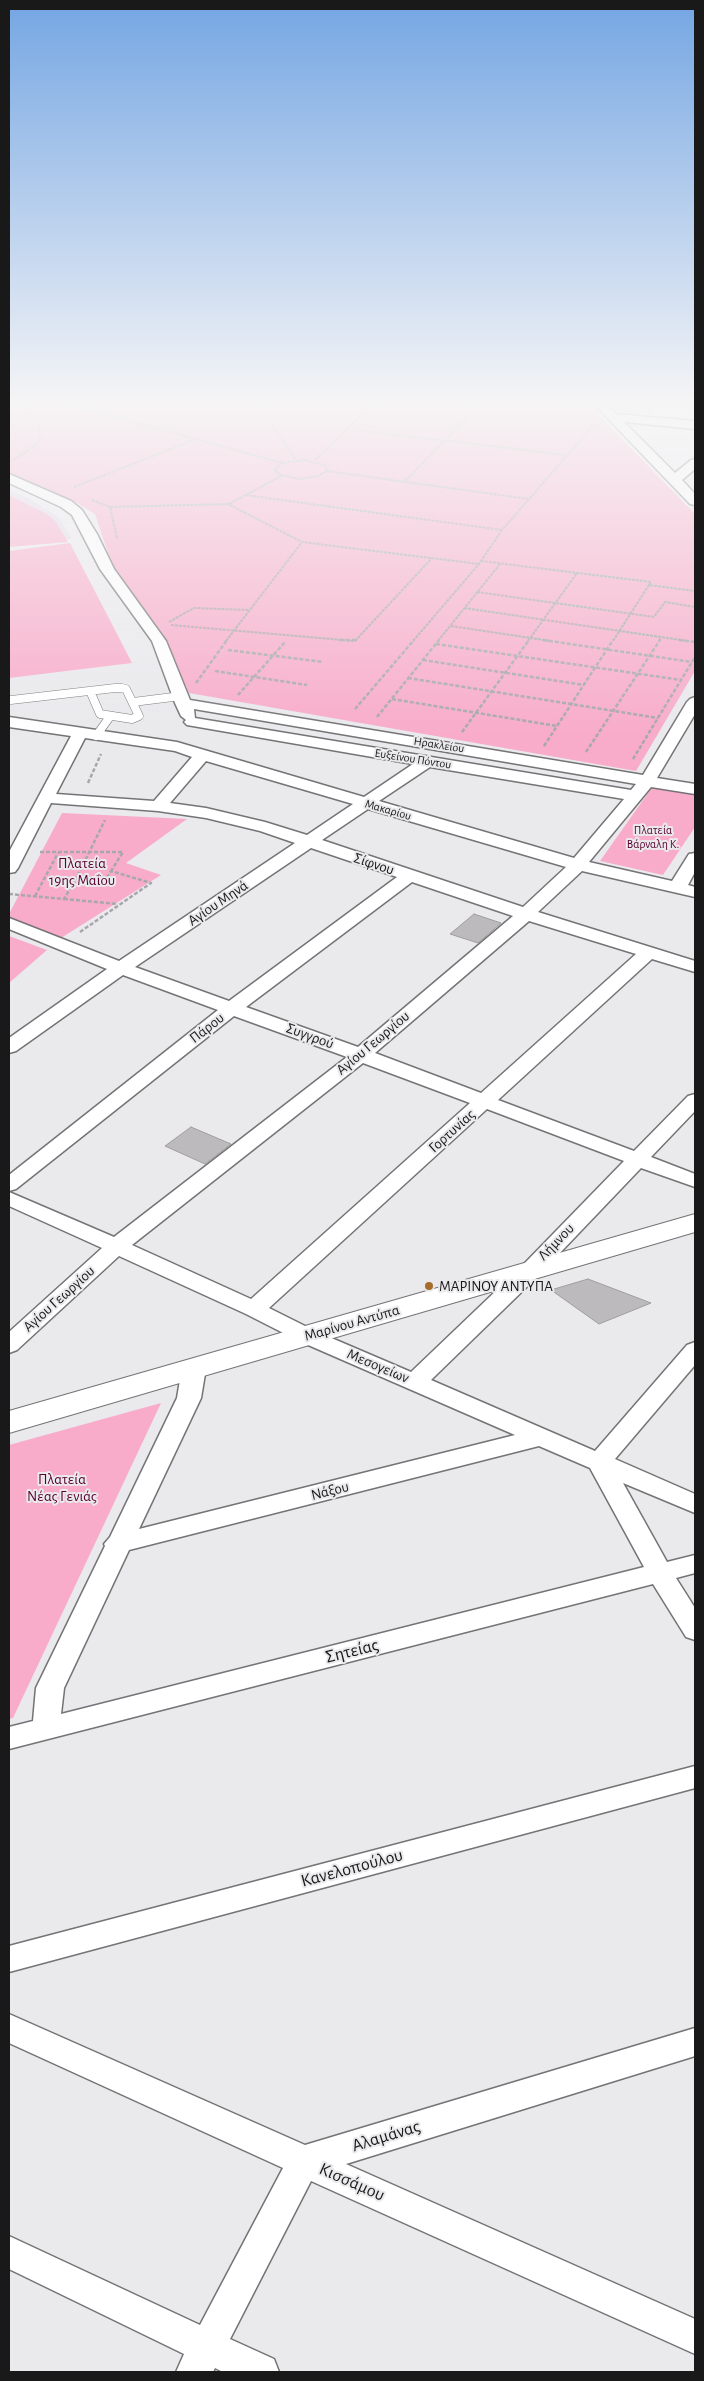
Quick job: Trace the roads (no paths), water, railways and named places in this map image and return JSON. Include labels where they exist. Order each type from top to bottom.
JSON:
[{"type":"street","points":[[75,511],[90,534],[107,569],[159,642],[195,731],[177,747]]},
{"type":"street","name":"Ηρακλείου","points":[[182,700],[694,787]]},
{"type":"street","name":"Αγίου Γεωργίου","points":[[9,1345],[116,1247],[361,1055],[526,914],[578,865],[648,780],[688,727],[695,702]]},
{"type":"street","name":"Μακαρίου","points":[[9,722],[177,747],[578,865],[695,892]]},
{"type":"street","name":"Ευξείνου Πόντου","points":[[192,722],[635,796]]},
{"type":"street","points":[[9,868],[44,798],[88,735]]},
{"type":"street","points":[[158,806],[203,754]]},
{"type":"street","name":"Αγίου Μηνά","points":[[9,1047],[121,968],[428,761]]},
{"type":"street","name":"Σίφνου","points":[[44,798],[158,806],[206,813],[265,827],[526,914],[695,967]]},
{"type":"street","points":[[678,888],[695,858]]},
{"type":"street","name":"Πάρου","points":[[9,1185],[232,1008],[410,875]]},
{"type":"street","name":"Συγγρού","points":[[9,922],[121,968],[361,1055],[695,1181]]},
{"type":"street","name":"Γορτυνίας","points":[[254,1309],[486,1102],[649,952]]},
{"type":"street","name":"Λήμνου","points":[[415,1382],[528,1272],[695,1100]]},
{"type":"street","name":"Μεσογείων","points":[[9,1198],[254,1309],[307,1336],[695,1504]]},
{"type":"street","name":"Μαρίνου Αντύπα","points":[[9,1422],[695,1223]]},
{"type":"street","points":[[695,1350],[599,1462],[661,1575],[695,1630]]},
{"type":"street","points":[[46,1727],[50,1688],[117,1544],[189,1398],[194,1368]]},
{"type":"street","name":"Νάξου","points":[[117,1544],[542,1437]]},
{"type":"street","name":"Σητείας","points":[[9,1738],[46,1727],[661,1575],[695,1564]]},
{"type":"street","name":"Κανελοπούλου","points":[[9,1958],[695,1777]]},
{"type":"street","name":"Κισσάμου","points":[[9,2028],[695,2337]]},
{"type":"street","name":"Αλαμάνας","points":[[304,2161],[695,2042]]},
{"type":"street","points":[[201,2359],[304,2161]]},
{"type":"street","points":[[9,2252],[201,2359],[261,2372]]},
{"type":"lane","points":[[11,700],[115,688],[126,689],[139,716],[137,718],[109,718],[100,714],[90,691]]},
{"type":"lane","points":[[133,702],[182,700]]},
{"type":"lane","points":[[88,735],[109,718]]},
{"type":"place","name":"ΜΑΡΙΝΟΥ ΑΝΤΥΠΑ","points":[[429,1286]]},
{"type":"park label","name":"Πλατεία Βάρναλη Κ.","points":[[653,837]]},
{"type":"park label","name":"Πλατεία 19ης Μαΐου","points":[[82,872]]},
{"type":"park label","name":"Πλατεία Νέας Γενιάς","points":[[62,1488]]}]
